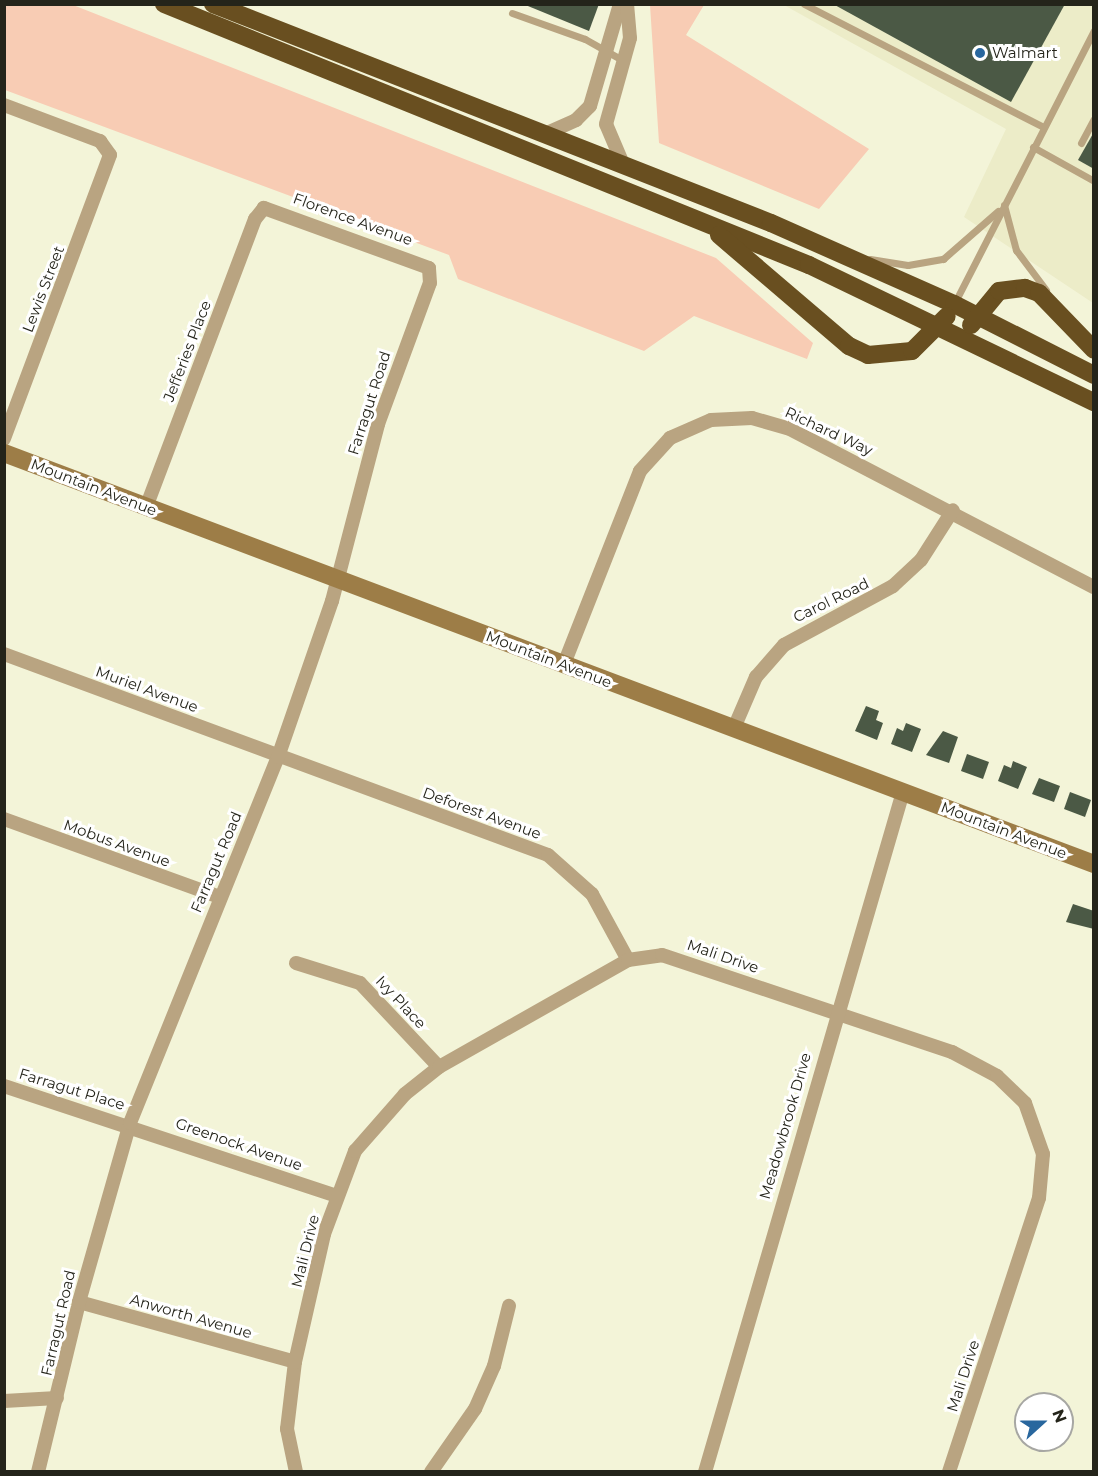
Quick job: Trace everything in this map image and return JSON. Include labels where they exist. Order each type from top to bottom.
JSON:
[{"type":"highway","points":[[164,4],[703,222],[943,325],[1094,402]]},
{"type":"highway","points":[[213,4],[850,257],[954,304],[1094,375]]},
{"type":"highway","points":[[703,222],[849,345],[868,355],[902,356],[943,325],[954,304]]},
{"type":"highway","points":[[965,338],[976,315],[999,291],[1025,288],[1039,293],[1094,350]]},
{"type":"street","points":[[545,134],[584,115],[609,54],[620,4]]},
{"type":"street","points":[[623,165],[606,124],[630,35],[627,4]]},
{"type":"street","name":"Lewis Street","points":[[4,105],[100,141],[110,150],[4,440]]},
{"type":"street","name":"Florence Avenue","points":[[264,208],[429,268]]},
{"type":"street","name":"Jefferies Place","points":[[146,507],[255,219],[264,208]]},
{"type":"street","name":"Farragut Road","points":[[39,1472],[79,1302],[130,1123],[219,897],[278,756],[336,578],[378,424],[430,283],[429,268]]},
{"type":"street","name":"Richard Way","points":[[564,664],[640,471],[670,438],[691,427],[732,417],[770,421],[953,510],[1094,587]]},
{"type":"street","name":"Mountain Avenue","points":[[4,453],[1094,864]]},
{"type":"street","name":"Carol Road","points":[[734,728],[756,677],[776,652],[814,624],[870,602],[900,581],[953,510]]},
{"type":"street","name":"Muriel Avenue","points":[[4,654],[278,756]]},
{"type":"street","name":"Deforest Avenue","points":[[278,756],[548,855],[592,894],[628,960]]},
{"type":"street","name":"Meadowbrook Drive","points":[[705,1472],[835,1013],[903,792]]},
{"type":"street","name":"Mobus Avenue","points":[[4,819],[219,897]]},
{"type":"street","name":"Mali Drive","points":[[296,1472],[287,1429],[295,1362],[337,1196],[355,1151],[373,1126],[438,1067],[628,960],[646,955],[687,959],[835,1013],[952,1052],[997,1076],[1025,1103],[1038,1134],[1043,1154],[1039,1198],[949,1472]]},
{"type":"street","name":"Ivy Place","points":[[296,963],[360,983],[438,1067]]},
{"type":"street","name":"Farragut Place","points":[[4,1086],[130,1123]]},
{"type":"street","name":"Greenock Avenue","points":[[130,1123],[337,1196]]},
{"type":"street","name":"Anworth Avenue","points":[[79,1302],[295,1362]]},
{"type":"street","points":[[431,1472],[475,1409],[494,1366],[509,1306]]},
{"type":"street","points":[[4,1401],[57,1398]]},
{"type":"lane","points":[[804,4],[1043,127]]},
{"type":"lane","points":[[512,13],[585,39],[624,61]]},
{"type":"lane","points":[[954,304],[1094,31]]},
{"type":"lane","points":[[615,33],[630,35]]},
{"type":"lane","points":[[1081,143],[1094,119]]},
{"type":"lane","points":[[1033,147],[1094,181]]},
{"type":"lane","points":[[850,257],[908,265],[934,262],[960,249],[1004,205]]},
{"type":"lane","points":[[1004,205],[1016,250],[1070,324]]},
{"type":"shaded area","points":[[4,5],[73,5],[716,258],[813,343],[807,359],[694,316],[644,351],[458,279],[449,255],[5,90]]},
{"type":"shaded area","points":[[650,5],[704,5],[686,35],[869,149],[819,209],[659,143]]},
{"type":"shaded area","points":[[784,5],[1093,5],[1093,303],[964,217],[1006,129]]},
{"type":"building","points":[[523,4],[599,4],[589,31]]},
{"type":"building","name":"Walmart","points":[[833,4],[1065,4],[1011,102]]},
{"type":"building","points":[[1094,132],[1094,169],[1078,160]]},
{"type":"building","points":[[866,706],[879,711],[876,720],[883,723],[877,740],[855,731]]},
{"type":"building","points":[[906,723],[921,729],[912,752],[891,744],[897,728],[903,731]]},
{"type":"building","points":[[943,731],[958,737],[949,763],[926,755]]},
{"type":"building","points":[[967,754],[989,762],[983,779],[961,771]]},
{"type":"building","points":[[1013,761],[1027,767],[1018,789],[998,781],[1004,765],[1011,768]]},
{"type":"building","points":[[1039,778],[1060,786],[1054,802],[1032,794]]},
{"type":"building","points":[[1070,792],[1091,800],[1085,817],[1064,809]]},
{"type":"building","points":[[1073,904],[1094,911],[1094,929],[1066,922]]},
{"type":"place","name":"Walmart","points":[[980,53]]}]
